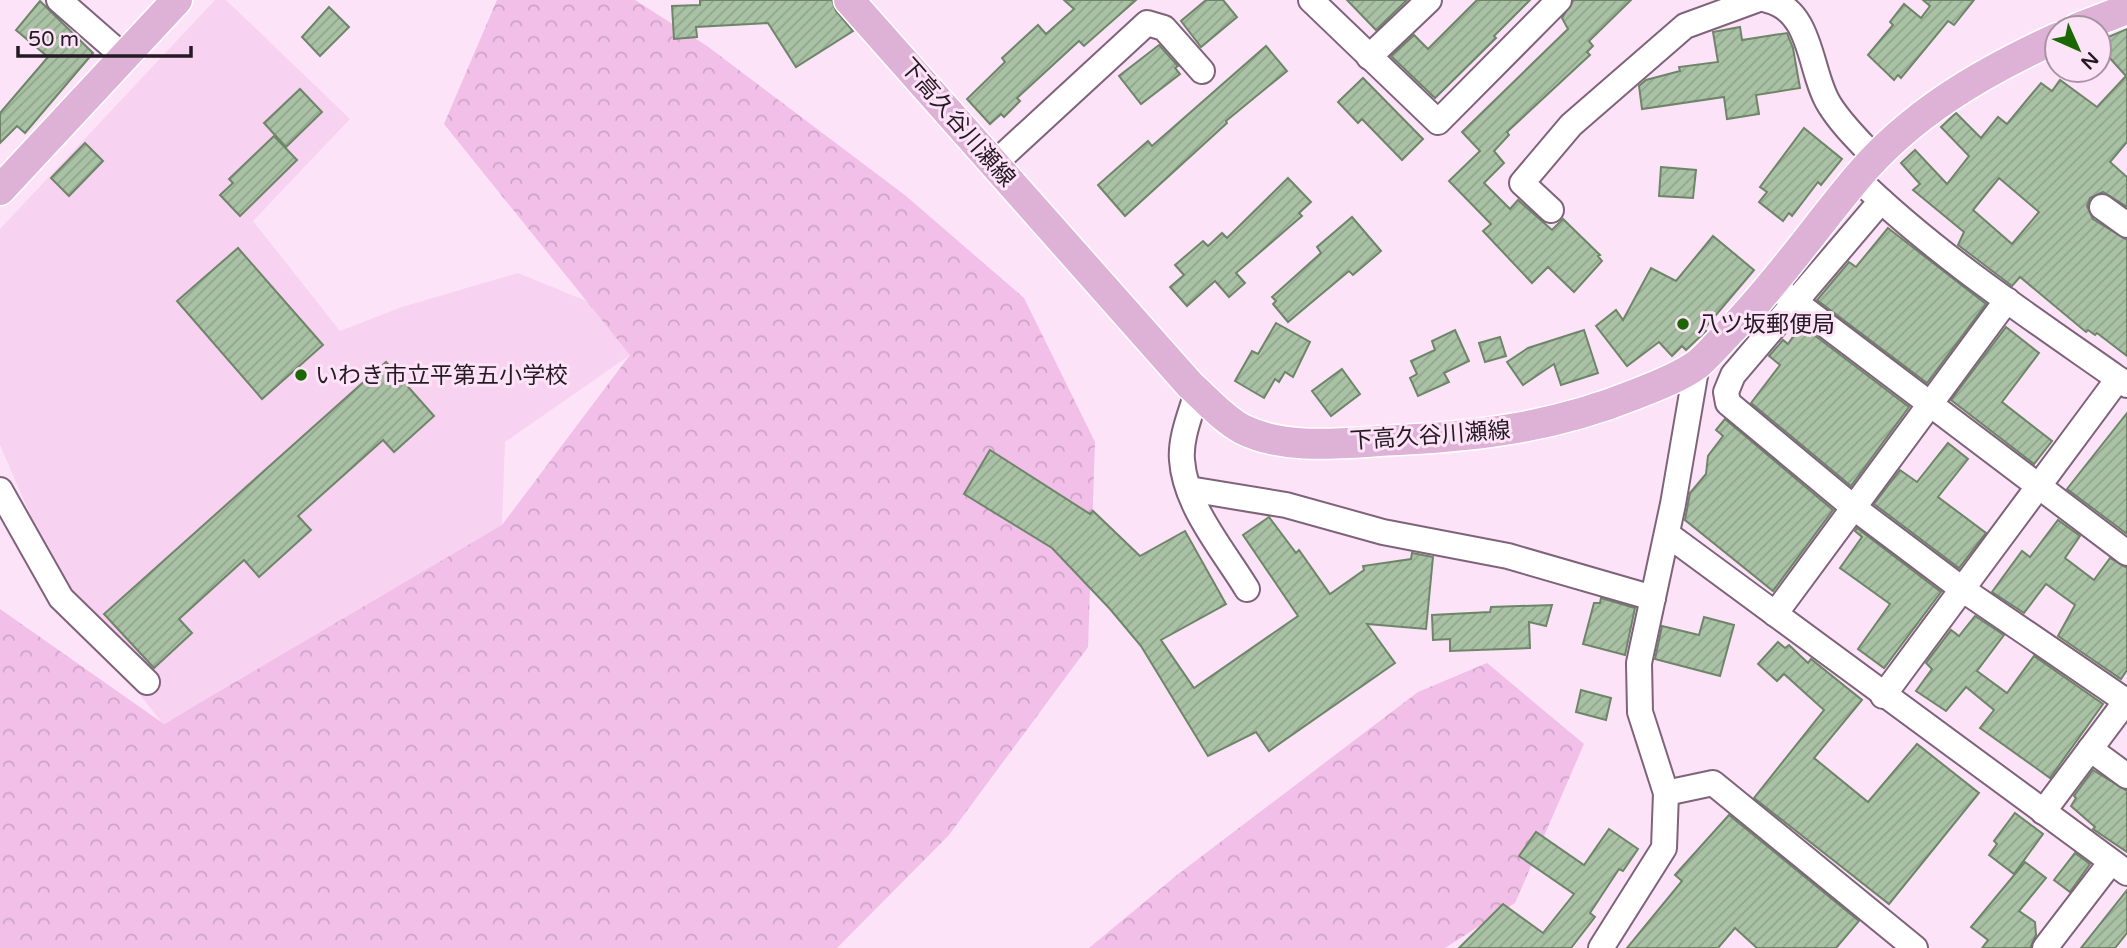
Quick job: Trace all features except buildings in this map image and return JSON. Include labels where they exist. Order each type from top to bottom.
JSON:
[{"type":"main road","points":[[0,190],[177,0]]},
{"type":"main road","name":"下高久谷川瀬線","points":[[849,0],[1140,331],[1197,392],[1221,415],[1242,429],[1271,440],[1342,442],[1477,436],[1533,427],[1606,406],[1662,384],[1698,364],[1784,293],[1866,168],[1944,97],[2007,61],[2043,44]]},
{"type":"street","points":[[59,0],[123,56]]},
{"type":"street","points":[[1311,0],[1438,122],[1559,0]]},
{"type":"street","points":[[1369,57],[1429,0]]},
{"type":"street","points":[[1551,210],[1522,183],[1571,125],[1685,26],[1756,0]]},
{"type":"street","points":[[1767,0],[1775,2],[1793,16],[1808,43],[1831,108],[1866,168],[1881,201],[2007,300],[2123,382],[2038,486],[1883,696]]},
{"type":"street","points":[[994,164],[1147,23],[1164,28],[1202,71]]},
{"type":"street","points":[[1881,201],[1784,293],[1733,375],[1727,392],[1728,403],[1853,506],[1962,589],[2127,700],[2043,812]]},
{"type":"street","points":[[2102,207],[2127,225]]},
{"type":"street","points":[[1784,293],[2127,553]]},
{"type":"street","points":[[1775,614],[2007,300]]},
{"type":"street","points":[[1606,946],[1664,848],[1666,793],[1640,712],[1639,663],[1667,534],[1698,364]]},
{"type":"street","points":[[1197,392],[1184,436],[1182,460],[1189,489],[1247,589]]},
{"type":"street","points":[[1189,489],[1286,505],[1383,532],[1508,556],[1653,598]]},
{"type":"street","points":[[0,490],[61,598],[147,682]]},
{"type":"street","points":[[1667,534],[2119,868],[2045,948]]},
{"type":"street","points":[[2090,749],[2127,776]]},
{"type":"street","points":[[1666,793],[1713,783],[1915,948]]},
{"type":"shaded area","name":"いわき市立平第五小学校","points":[[215,0],[226,0],[350,119],[253,221],[340,331],[402,307],[518,273],[601,307],[630,355],[505,442],[502,525],[440,570],[163,724],[70,607],[0,445],[0,229]]},
{"type":"green space","points":[[497,0],[635,0],[707,46],[906,196],[1024,298],[1095,442],[1088,647],[949,835],[837,948],[0,948],[0,609],[164,724],[502,525],[630,355],[444,124]]},
{"type":"green space","points":[[1487,663],[1584,744],[1515,903],[1445,948],[1089,948],[1177,875],[1418,692]]},
{"type":"place","name":"八ツ坂郵便局","points":[[1683,324]]},
{"type":"place","name":"いわき市立平第五小学校","points":[[301,375]]}]
